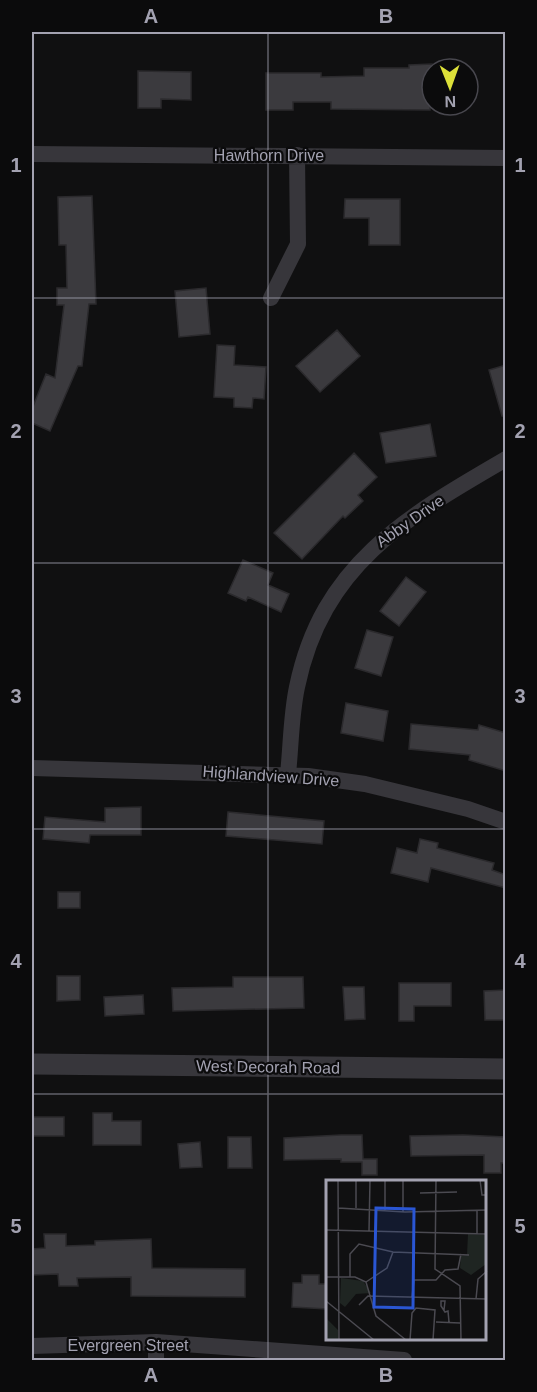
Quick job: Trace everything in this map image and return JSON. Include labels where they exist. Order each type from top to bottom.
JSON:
[{"type":"street","name":"Hawthorn Drive","points":[[32,154],[506,158]]},
{"type":"street","points":[[271,298],[298,244],[297,155]]},
{"type":"street","name":"Abby Drive","points":[[288,774],[296,687],[315,630],[337,589],[372,548],[426,508],[505,460]]},
{"type":"street","name":"Highlandview Drive","points":[[32,768],[288,774],[365,784],[468,809],[506,822]]},
{"type":"street","name":"West Decorah Road","points":[[32,1064],[506,1069]]},
{"type":"street","points":[[156,1342],[156,1360]]},
{"type":"street","name":"Evergreen Street","points":[[32,1346],[156,1342],[404,1360]]},
{"type":"building","points":[[409,65],[420,65],[420,110],[331,109],[331,102],[293,102],[293,110],[266,110],[266,73],[321,73],[321,77],[364,76],[364,68],[409,68]]},
{"type":"building","points":[[138,71],[191,72],[191,100],[161,99],[161,108],[138,108]]},
{"type":"building","points":[[92,196],[96,304],[89,304],[82,366],[78,366],[50,431],[32,423],[32,409],[46,374],[55,378],[64,305],[57,305],[57,288],[67,288],[66,245],[59,245],[58,197]]},
{"type":"building","points":[[345,199],[400,199],[400,245],[369,245],[369,218],[344,218]]},
{"type":"building","points":[[206,288],[210,334],[179,337],[175,291]]},
{"type":"building","points":[[337,330],[360,356],[320,392],[296,366]]},
{"type":"building","points":[[217,345],[235,346],[234,365],[266,367],[264,399],[253,398],[252,408],[234,407],[234,398],[214,397]]},
{"type":"building","points":[[506,365],[506,416],[502,416],[489,370]]},
{"type":"building","points":[[430,424],[436,456],[386,463],[380,433]]},
{"type":"building","points":[[354,453],[377,477],[358,495],[363,501],[345,518],[343,516],[302,559],[274,533]]},
{"type":"building","points":[[243,560],[273,573],[268,585],[289,594],[281,612],[248,597],[246,601],[228,593]]},
{"type":"building","points":[[406,577],[426,592],[399,626],[380,611]]},
{"type":"building","points":[[367,630],[393,637],[381,676],[355,668]]},
{"type":"building","points":[[346,703],[388,711],[383,741],[341,733]]},
{"type":"building","points":[[411,724],[478,730],[479,725],[506,733],[506,771],[469,760],[470,755],[409,749]]},
{"type":"building","points":[[141,807],[141,835],[90,835],[89,843],[43,839],[45,817],[105,822],[105,808]]},
{"type":"building","points":[[228,812],[324,821],[322,844],[226,836]]},
{"type":"building","points":[[420,839],[438,843],[437,848],[494,863],[492,870],[506,875],[506,888],[431,868],[428,882],[391,873],[397,848],[417,853]]},
{"type":"building","points":[[58,892],[80,892],[80,908],[58,908]]},
{"type":"building","points":[[57,976],[80,976],[80,1000],[57,1001]]},
{"type":"building","points":[[233,977],[303,977],[304,1008],[173,1011],[172,988],[233,987]]},
{"type":"building","points":[[399,983],[451,983],[451,1006],[414,1006],[414,1021],[399,1021]]},
{"type":"building","points":[[343,987],[364,987],[365,1019],[345,1020]]},
{"type":"building","points":[[506,990],[506,1020],[485,1020],[484,991]]},
{"type":"building","points":[[143,995],[144,1014],[105,1016],[104,997]]},
{"type":"building","points":[[93,1113],[112,1113],[112,1121],[141,1121],[141,1145],[93,1145]]},
{"type":"building","points":[[32,1117],[64,1117],[64,1136],[32,1136]]},
{"type":"building","points":[[362,1135],[363,1159],[377,1159],[377,1175],[362,1175],[362,1162],[341,1162],[341,1159],[284,1160],[284,1138]]},
{"type":"building","points":[[410,1136],[506,1137],[506,1163],[501,1163],[501,1173],[484,1173],[484,1155],[411,1156]]},
{"type":"building","points":[[228,1137],[251,1137],[252,1168],[228,1168]]},
{"type":"building","points":[[200,1142],[202,1167],[180,1168],[178,1144]]},
{"type":"building","points":[[44,1234],[66,1234],[66,1246],[95,1245],[95,1241],[151,1239],[152,1268],[245,1269],[245,1297],[131,1296],[131,1277],[77,1278],[78,1286],[59,1286],[58,1274],[32,1275],[32,1249],[45,1248]]},
{"type":"building","points":[[302,1275],[319,1275],[319,1284],[326,1284],[326,1309],[292,1307],[293,1283],[302,1283]]}]
